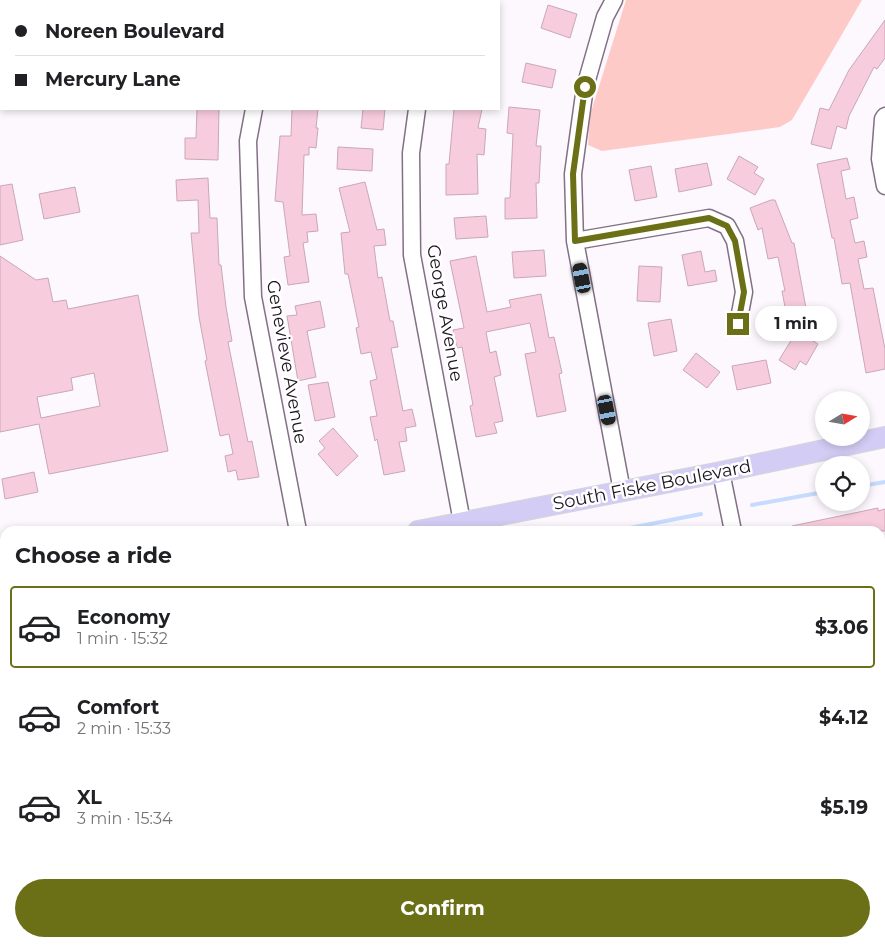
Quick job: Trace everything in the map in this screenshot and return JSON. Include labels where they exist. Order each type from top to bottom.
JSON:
[{"type":"main road","name":"South Fiske Boulevard","points":[[442,526],[721,472],[885,436]]},
{"type":"street","points":[[614,0],[605,18],[585,87],[573,174],[575,241],[622,491]]},
{"type":"street","name":"Genevieve Avenue","points":[[254,110],[248,141],[253,297],[297,526]]},
{"type":"street","name":"George Avenue","points":[[417,110],[412,153],[412,255],[462,522]]},
{"type":"street","points":[[885,116],[883,118],[880,159],[885,186]]},
{"type":"street","points":[[575,241],[709,218],[727,226],[735,241],[744,292],[738,324]]},
{"type":"street","points":[[721,472],[732,526]]},
{"type":"shaded area","points":[[626,0],[862,0],[792,120],[780,127],[602,151],[588,145],[590,115]]},
{"type":"building","points":[[548,5],[577,14],[570,38],[541,28]]},
{"type":"building","points":[[885,20],[885,58],[877,69],[874,67],[849,116],[846,129],[837,126],[831,149],[811,144],[820,108],[829,110],[849,70]]},
{"type":"building","points":[[526,63],[556,70],[552,88],[522,82]]},
{"type":"building","points":[[509,107],[540,110],[536,146],[541,146],[539,183],[536,183],[537,218],[505,219],[505,198],[510,198],[513,134],[507,133]]},
{"type":"building","points":[[197,110],[219,110],[218,160],[185,159],[185,138],[196,138]]},
{"type":"building","points":[[292,110],[318,110],[316,148],[309,147],[309,155],[304,155],[302,215],[316,214],[318,231],[307,232],[308,242],[303,243],[309,282],[288,285],[284,257],[290,256],[283,202],[275,201],[280,136],[291,136]]},
{"type":"building","points":[[363,110],[385,110],[383,130],[361,128]]},
{"type":"building","points":[[454,110],[482,110],[478,128],[486,129],[484,155],[477,154],[478,194],[446,195],[446,164],[449,164]]},
{"type":"building","points":[[338,147],[373,149],[372,171],[337,169]]},
{"type":"building","points":[[739,156],[758,167],[754,173],[764,179],[755,195],[727,179]]},
{"type":"building","points":[[847,158],[850,169],[841,171],[846,199],[854,197],[858,218],[850,220],[855,243],[864,241],[867,257],[858,259],[864,289],[873,288],[885,349],[885,369],[866,373],[850,283],[842,284],[834,238],[832,238],[817,164]]},
{"type":"building","points":[[707,163],[712,185],[679,192],[675,169]]},
{"type":"building","points":[[651,166],[657,197],[635,201],[629,170]]},
{"type":"building","points":[[208,178],[210,218],[217,218],[219,265],[221,265],[232,341],[228,342],[248,442],[252,441],[259,477],[238,480],[236,470],[228,472],[225,456],[233,454],[229,434],[220,436],[205,361],[207,360],[199,317],[191,233],[199,233],[198,200],[177,201],[176,180]]},
{"type":"building","points":[[365,182],[377,230],[384,229],[386,245],[374,246],[378,278],[382,277],[390,321],[393,321],[398,347],[391,348],[403,411],[412,409],[416,426],[405,428],[407,441],[399,442],[405,471],[384,475],[377,439],[375,441],[370,417],[377,416],[370,381],[377,379],[371,352],[361,354],[356,328],[359,327],[348,274],[345,274],[341,233],[350,232],[339,188]]},
{"type":"building","points":[[12,184],[23,240],[0,245],[0,186]]},
{"type":"building","points":[[75,187],[80,212],[44,219],[39,194]]},
{"type":"building","points":[[775,200],[792,243],[794,243],[808,319],[788,323],[782,291],[785,291],[778,257],[768,259],[762,228],[758,230],[750,208]]},
{"type":"building","points":[[486,216],[488,237],[456,239],[454,218]]},
{"type":"building","points":[[544,250],[546,276],[514,278],[512,252]]},
{"type":"building","points":[[701,251],[705,272],[715,270],[717,281],[688,286],[682,255]]},
{"type":"building","points":[[0,256],[36,280],[48,278],[53,302],[66,300],[68,309],[138,295],[168,451],[49,474],[39,424],[0,432]],"holes":[[[94,373],[100,406],[41,418],[37,397],[73,390],[71,378]]]},
{"type":"building","points":[[476,256],[487,312],[511,307],[509,300],[541,294],[549,338],[554,337],[562,373],[559,374],[566,411],[537,417],[525,354],[536,352],[530,323],[486,332],[490,353],[496,351],[501,375],[494,377],[503,421],[494,423],[497,433],[476,437],[470,406],[473,405],[462,347],[457,348],[453,330],[464,328],[450,261]]},
{"type":"building","points":[[639,266],[662,267],[660,302],[637,301]]},
{"type":"building","points":[[320,301],[325,327],[307,331],[316,377],[298,381],[287,316],[297,315],[295,306]]},
{"type":"building","points":[[671,319],[677,351],[654,356],[648,323]]},
{"type":"building","points":[[797,331],[818,344],[806,365],[800,361],[795,370],[779,360]]},
{"type":"building","points":[[696,353],[720,372],[707,388],[683,370]]},
{"type":"building","points":[[766,360],[771,383],[737,390],[732,366]]},
{"type":"building","points":[[328,382],[335,417],[315,421],[308,385]]},
{"type":"building","points":[[333,428],[358,456],[337,476],[318,454],[325,448],[319,441]]},
{"type":"building","points":[[34,472],[38,492],[5,499],[2,479]]},
{"type":"building","points":[[878,508],[878,511],[885,509],[885,526],[792,526]]},
{"type":"waterway","points":[[870,484],[885,482]]},
{"type":"waterway","points":[[752,505],[815,494]]},
{"type":"waterway","points":[[640,526],[701,514]]},
{"type":"route","points":[[585,87],[573,174],[575,241],[709,218],[727,226],[735,241],[744,292],[738,324]]}]
